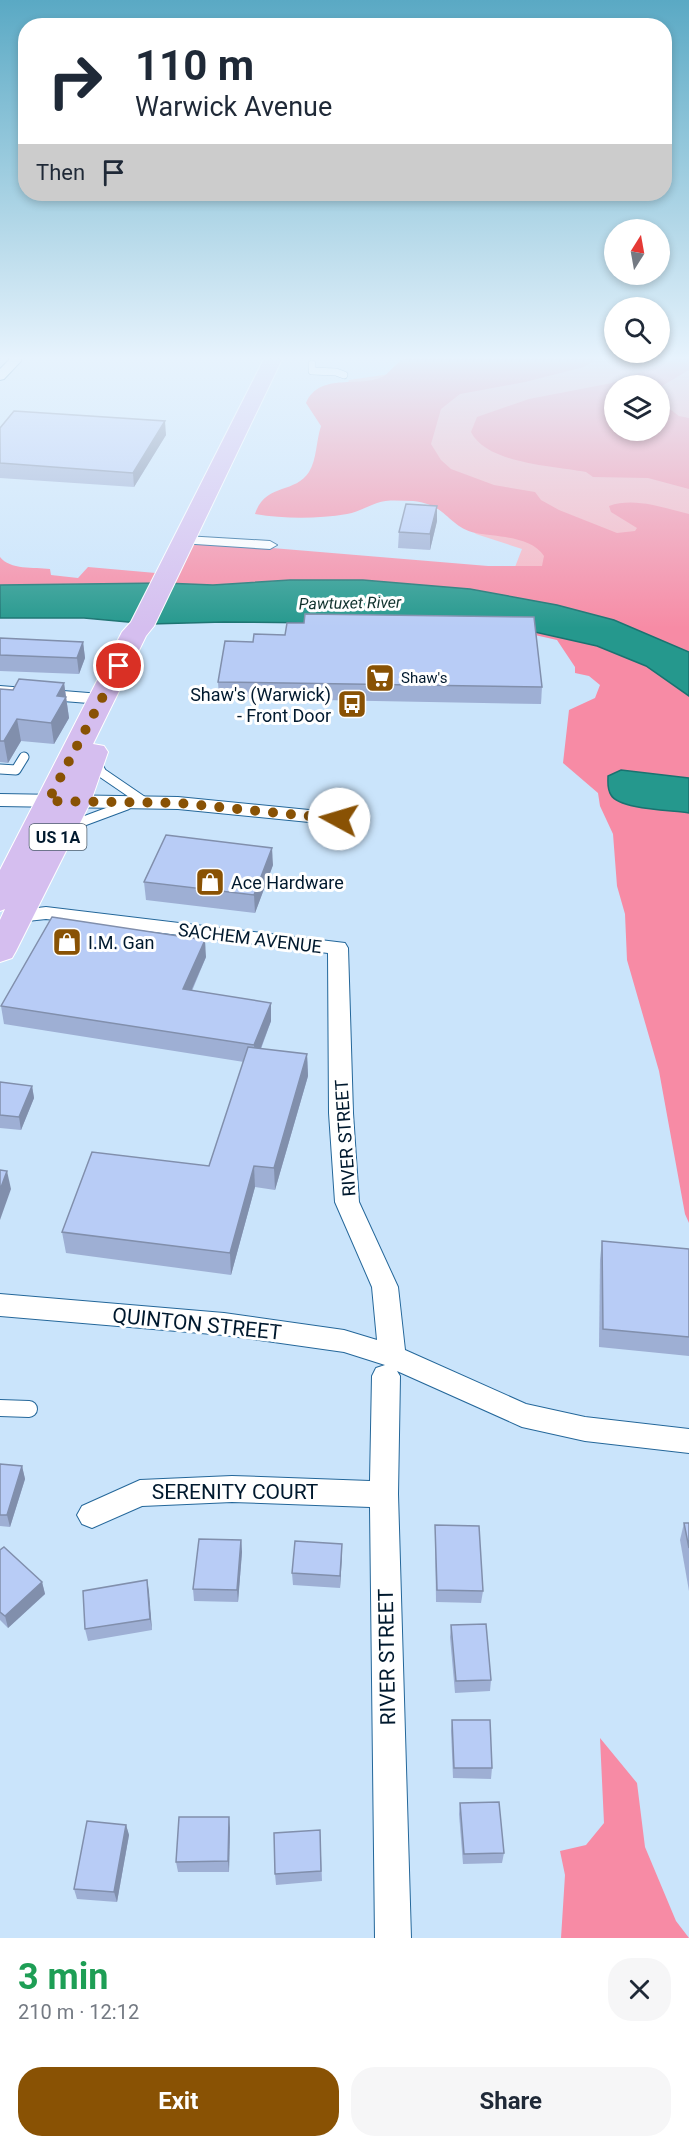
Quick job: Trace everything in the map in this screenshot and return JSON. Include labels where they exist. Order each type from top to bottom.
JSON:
[{"type":"main road","points":[[142,625],[230,447]]},
{"type":"main road","name":"US 1A","points":[[0,951],[9,908],[62,801],[101,699],[135,632],[142,625],[145,632],[93,756],[62,801],[58,839],[9,908]]},
{"type":"street","points":[[185,540],[270,545]]},
{"type":"street","points":[[0,690],[101,699]]},
{"type":"street","points":[[0,800],[143,801],[339,819]]},
{"type":"street","name":"SACHEM AVENUE","points":[[9,908],[338,948]]},
{"type":"street","name":"RIVER STREET","points":[[338,948],[342,1113],[347,1202],[386,1287],[389,1366],[384,1494],[393,1938]]},
{"type":"street","name":"QUINTON STREET","points":[[0,1305],[224,1324],[344,1341],[389,1366],[522,1415],[585,1430],[689,1441]]},
{"type":"street","name":"SERENITY COURT","points":[[92,1515],[140,1493],[232,1489],[384,1494]]},
{"type":"lane","points":[[93,756],[102,773],[143,801]]},
{"type":"lane","points":[[0,769],[16,770],[24,757]]},
{"type":"lane","points":[[58,839],[84,821],[115,808],[143,801]]},
{"type":"lane","points":[[0,1408],[28,1409]]},
{"type":"shaded area","points":[[316,447],[433,447],[441,460],[451,469],[494,485],[535,492],[541,500],[559,510],[617,533],[635,531],[637,528],[611,512],[609,506],[639,503],[689,514],[689,652],[614,620],[557,605],[470,589],[363,580],[290,580],[213,585],[164,583],[0,585],[0,557],[16,566],[50,569],[51,575],[78,578],[88,567],[167,574],[187,541],[488,566],[542,566],[544,556],[531,545],[522,541],[467,530],[441,511],[424,503],[413,501],[386,501],[351,513],[313,518],[255,514],[266,497],[303,479],[312,467]]},
{"type":"shaded area","points":[[325,447],[689,447],[689,644],[614,612],[503,598],[522,549],[476,534],[437,504],[316,473]]},
{"type":"shaded area","points":[[486,447],[689,447],[689,489],[648,478],[593,477],[586,472],[522,462]]},
{"type":"shaded area","points":[[504,625],[597,646],[646,666],[689,696],[689,778],[621,770],[608,777],[608,789],[624,804],[689,813],[689,1223],[685,1214],[659,1071],[627,960],[625,914],[617,886],[613,834],[600,806],[598,793],[563,763],[569,710],[595,698],[600,685],[589,676],[575,673],[575,667],[557,640],[508,629]]},
{"type":"shaded area","points":[[600,1738],[637,1783],[645,1847],[676,1921],[689,1938],[561,1938],[565,1875],[560,1851],[586,1845],[604,1823]]},
{"type":"water","name":"Pawtuxet River","points":[[290,580],[363,580],[470,589],[557,605],[614,620],[689,652],[689,696],[646,666],[597,646],[504,625],[224,622],[150,624],[84,618],[0,618],[0,585],[164,583],[213,585]]},
{"type":"water","points":[[621,770],[689,778],[689,813],[635,806],[616,800],[609,790],[608,776]]},
{"type":"building","points":[[0,447],[149,447],[133,473],[0,463]]},
{"type":"building","points":[[406,504],[437,506],[430,534],[399,532]]},
{"type":"building","name":"Shaw's","points":[[305,614],[534,617],[542,687],[218,682],[225,641],[253,642],[254,634],[285,635],[287,623],[304,623]]},
{"type":"building","points":[[0,638],[83,642],[77,658],[0,655]]},
{"type":"building","points":[[19,679],[64,683],[57,696],[66,697],[51,723],[17,719],[4,741],[0,741],[0,689],[13,690]]},
{"type":"building","points":[[166,835],[272,848],[254,895],[144,882]]},
{"type":"building","points":[[52,917],[205,940],[183,989],[271,1003],[254,1045],[1,1006]]},
{"type":"building","points":[[248,1047],[307,1054],[274,1168],[254,1166],[230,1253],[62,1232],[92,1152],[209,1166]]},
{"type":"building","points":[[0,1082],[32,1086],[19,1117],[0,1115]]},
{"type":"building","points":[[0,1170],[7,1171],[0,1190]]},
{"type":"building","points":[[602,1241],[689,1249],[689,1337],[603,1329]]},
{"type":"building","points":[[0,1464],[22,1466],[7,1515],[0,1515]]},
{"type":"building","points":[[684,1523],[689,1523],[689,1548]]},
{"type":"building","points":[[435,1525],[479,1526],[483,1591],[437,1590]]},
{"type":"building","points":[[199,1539],[241,1540],[237,1590],[193,1589]]},
{"type":"building","points":[[295,1541],[342,1544],[340,1576],[292,1573]]},
{"type":"building","points":[[4,1547],[42,1582],[5,1616],[0,1612],[0,1550]]},
{"type":"building","points":[[147,1580],[150,1619],[85,1629],[83,1591]]},
{"type":"building","points":[[486,1624],[491,1680],[456,1681],[451,1625]]},
{"type":"building","points":[[452,1720],[490,1720],[492,1768],[454,1768]]},
{"type":"building","points":[[499,1802],[504,1853],[464,1854],[460,1803]]},
{"type":"building","points":[[179,1817],[229,1817],[228,1861],[176,1862]]},
{"type":"building","points":[[87,1821],[126,1825],[114,1892],[74,1889]]},
{"type":"building","points":[[320,1830],[321,1871],[275,1874],[274,1833]]},
{"type":"place","name":"Shaw's","points":[[380,678]]},
{"type":"place","name":"Shaw's (Warwick) - Front Door","points":[[352,704]]},
{"type":"place","name":"Ace Hardware","points":[[210,882]]},
{"type":"place","name":"I.M. Gan","points":[[67,942]]},
{"type":"route","points":[[119,666],[48,801],[178,803],[339,819]]}]
